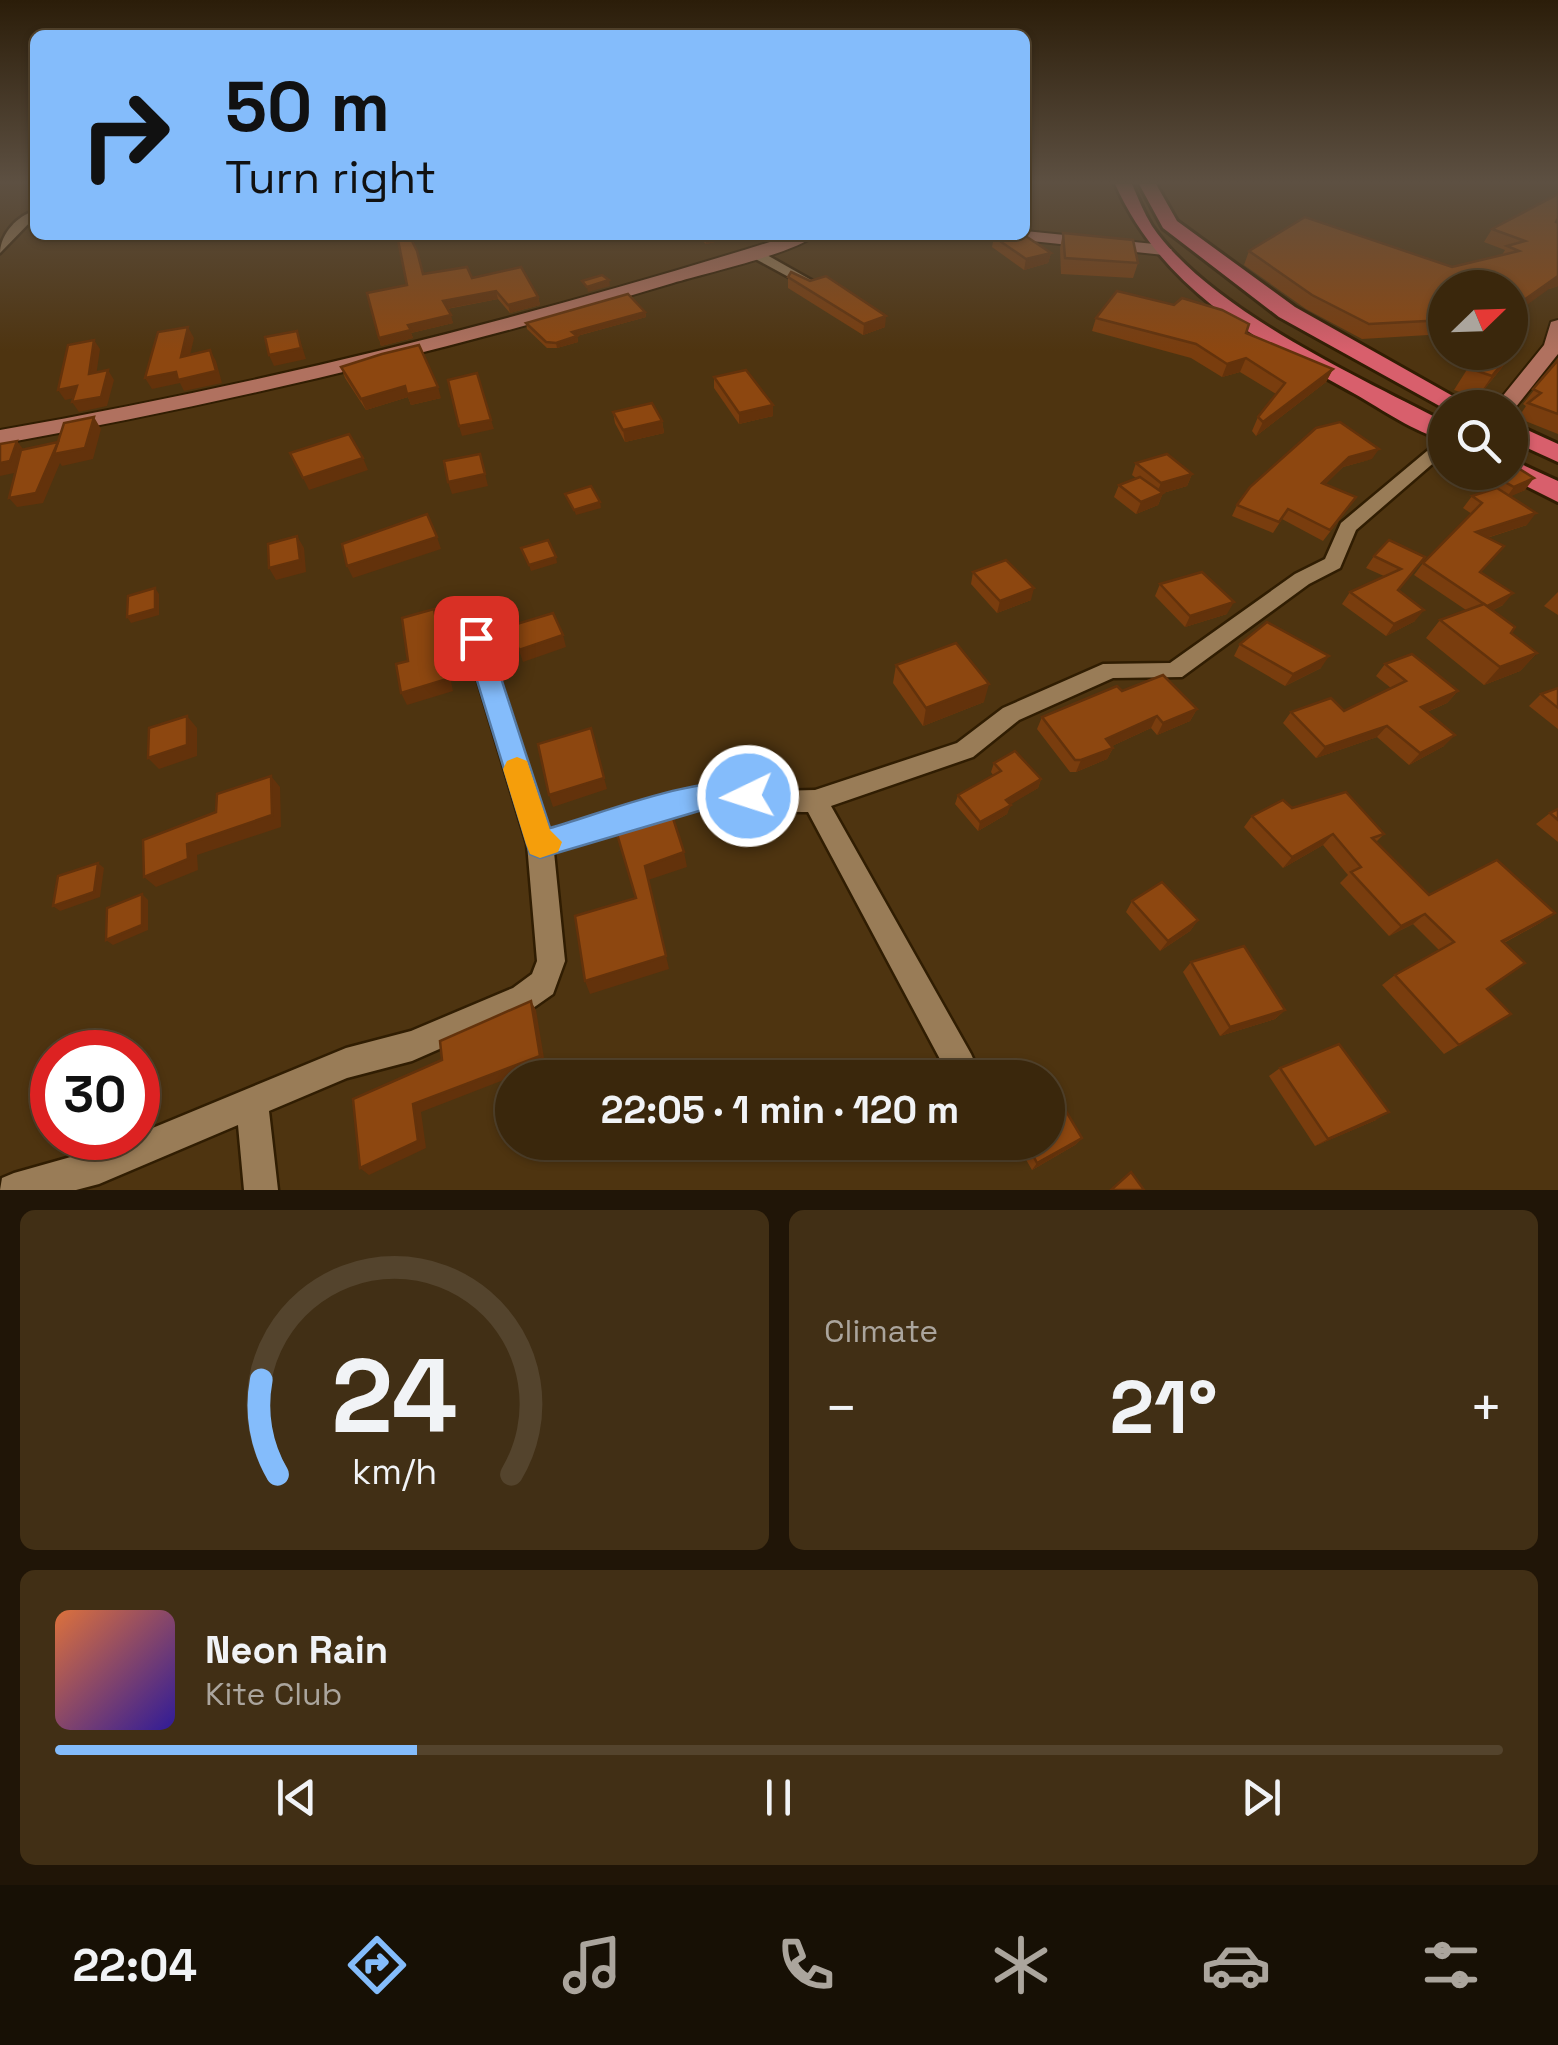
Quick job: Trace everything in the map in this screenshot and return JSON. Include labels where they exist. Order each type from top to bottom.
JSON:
[{"type":"highway","points":[[1155,240],[1238,312],[1428,422]]},
{"type":"highway","points":[[1191,240],[1287,312],[1429,390]]},
{"type":"highway","points":[[1528,439],[1558,454]]},
{"type":"highway","points":[[1528,477],[1558,493]]},
{"type":"main road","points":[[0,436],[292,379],[634,292],[793,240]]},
{"type":"main road","points":[[1065,240],[1164,250]]},
{"type":"main road","points":[[1518,390],[1557,340]]},
{"type":"street","points":[[754,253],[814,285]]},
{"type":"street","points":[[540,844],[699,798],[814,800],[964,750],[1011,714],[1110,670],[1174,671],[1302,579],[1333,564],[1348,527],[1428,459]]},
{"type":"street","points":[[14,1190],[99,1168],[346,1063],[412,1046],[523,998],[542,984],[551,961],[540,844],[476,638]]},
{"type":"street","points":[[814,800],[957,1060]]},
{"type":"street","points":[[252,1102],[261,1190]]},
{"type":"building","points":[[398,240],[412,240],[423,274],[467,267],[472,278],[521,267],[538,297],[508,305],[496,291],[443,301],[451,315],[408,325],[411,330],[379,338],[367,293],[407,285]]},
{"type":"building","points":[[998,240],[1031,240],[1051,253],[1026,259]]},
{"type":"building","points":[[1064,240],[1128,240],[1133,240],[1138,263],[1065,258]]},
{"type":"building","points":[[1268,240],[1371,240],[1452,267],[1519,251],[1507,246],[1525,241],[1521,240],[1558,240],[1558,276],[1528,297],[1528,270],[1428,270],[1428,321],[1369,324],[1312,295],[1249,251]]},
{"type":"building","points":[[791,272],[810,281],[826,276],[886,316],[864,324],[788,277]]},
{"type":"building","points":[[602,275],[609,280],[587,287],[582,281]]},
{"type":"building","points":[[1117,291],[1174,305],[1182,298],[1222,310],[1249,324],[1246,333],[1333,369],[1263,422],[1258,417],[1285,383],[1246,358],[1227,364],[1196,344],[1096,318]]},
{"type":"building","points":[[628,294],[645,312],[572,332],[577,336],[556,343],[546,342],[526,323]]},
{"type":"building","points":[[188,327],[181,357],[210,350],[216,371],[178,380],[176,372],[145,378],[158,332]]},
{"type":"building","points":[[297,331],[301,348],[269,355],[265,337]]},
{"type":"building","points":[[94,340],[89,374],[108,370],[101,397],[72,402],[77,386],[58,390],[68,345]]},
{"type":"building","points":[[419,345],[438,387],[407,394],[405,386],[361,399],[341,367],[382,354]]},
{"type":"building","points":[[1558,360],[1558,414],[1528,403],[1541,393],[1533,389]]},
{"type":"building","points":[[746,370],[773,405],[739,413],[714,377]]},
{"type":"building","points":[[1474,370],[1497,370],[1492,376]]},
{"type":"building","points":[[477,373],[491,420],[459,426],[448,380]]},
{"type":"building","points":[[652,403],[662,421],[623,430],[613,412]]},
{"type":"building","points":[[94,417],[85,448],[54,454],[64,423]]},
{"type":"building","points":[[1340,422],[1379,449],[1349,457],[1322,483],[1356,497],[1330,530],[1288,509],[1279,522],[1237,505],[1250,487],[1316,428]]},
{"type":"building","points":[[349,434],[363,458],[303,478],[290,453]]},
{"type":"building","points":[[17,441],[10,461],[0,463],[0,444]]},
{"type":"building","points":[[58,442],[36,493],[9,498],[21,450]]},
{"type":"building","points":[[480,454],[485,474],[448,482],[444,461]]},
{"type":"building","points":[[1167,454],[1192,474],[1161,483],[1136,463]]},
{"type":"building","points":[[1140,477],[1163,493],[1141,502],[1119,485]]},
{"type":"building","points":[[591,486],[600,502],[574,510],[565,494]]},
{"type":"building","points":[[1500,490],[1536,513],[1476,532],[1504,546],[1480,572],[1513,593],[1487,606],[1423,563],[1482,503],[1472,496]]},
{"type":"building","points":[[427,514],[437,537],[347,566],[342,544]]},
{"type":"building","points":[[297,536],[300,560],[269,568],[268,544]]},
{"type":"building","points":[[548,540],[556,557],[529,565],[521,548]]},
{"type":"building","points":[[1389,540],[1425,557],[1398,590],[1424,610],[1394,624],[1350,592],[1401,569],[1374,556]]},
{"type":"building","points":[[1006,560],[1034,588],[1000,601],[973,572]]},
{"type":"building","points":[[1202,572],[1234,602],[1190,616],[1160,584]]},
{"type":"building","points":[[155,588],[155,609],[127,617],[128,596]]},
{"type":"building","points":[[1484,604],[1515,627],[1511,633],[1537,653],[1500,667],[1440,620]]},
{"type":"building","points":[[434,609],[447,679],[401,693],[396,664],[408,661],[402,618]]},
{"type":"building","points":[[553,613],[563,635],[519,650],[510,626]]},
{"type":"building","points":[[1267,622],[1329,656],[1293,674],[1240,644]]},
{"type":"building","points":[[956,643],[989,684],[926,708],[896,665]]},
{"type":"building","points":[[1412,654],[1458,691],[1421,707],[1455,735],[1420,753],[1387,726],[1325,747],[1291,712],[1331,698],[1344,711],[1406,681],[1385,664]]},
{"type":"building","points":[[1163,675],[1197,709],[1163,723],[1157,716],[1106,739],[1113,748],[1081,760],[1075,760],[1042,717],[1117,686],[1122,691]]},
{"type":"building","points":[[1558,688],[1558,708],[1541,694]]},
{"type":"building","points":[[187,716],[187,745],[148,758],[149,728]]},
{"type":"building","points":[[591,728],[604,778],[549,795],[538,744]]},
{"type":"building","points":[[1015,751],[1041,779],[1006,800],[1011,805],[980,822],[958,795],[1001,771],[994,763]]},
{"type":"building","points":[[271,776],[272,815],[187,844],[188,859],[144,877],[143,840],[216,812],[217,794]]},
{"type":"building","points":[[1346,792],[1384,834],[1372,838],[1429,895],[1497,860],[1555,913],[1502,941],[1525,963],[1487,989],[1511,1014],[1459,1045],[1395,975],[1454,942],[1425,914],[1401,926],[1351,872],[1361,867],[1333,834],[1292,857],[1252,816],[1283,800],[1292,808]]},
{"type":"building","points":[[670,809],[684,852],[645,866],[666,956],[585,981],[575,916],[636,898],[615,827]]},
{"type":"building","points":[[98,863],[94,892],[53,906],[58,876]]},
{"type":"building","points":[[1162,882],[1198,920],[1168,941],[1132,901]]},
{"type":"building","points":[[142,894],[142,925],[106,940],[107,908]]},
{"type":"building","points":[[1244,946],[1285,1010],[1230,1027],[1191,962]]},
{"type":"building","points":[[531,1001],[540,1056],[529,1060],[495,1060],[495,1073],[413,1104],[418,1141],[360,1168],[353,1099],[442,1060],[440,1041]]},
{"type":"building","points":[[1339,1044],[1389,1112],[1328,1139],[1280,1068]]},
{"type":"building","points":[[1065,1110],[1082,1138],[1065,1147]]},
{"type":"building","points":[[1131,1172],[1144,1190],[1111,1190]]},
{"type":"slow traffic","points":[[517,769],[540,844],[547,842]]},
{"type":"route","points":[[476,638],[540,844],[699,798],[748,796]]}]
